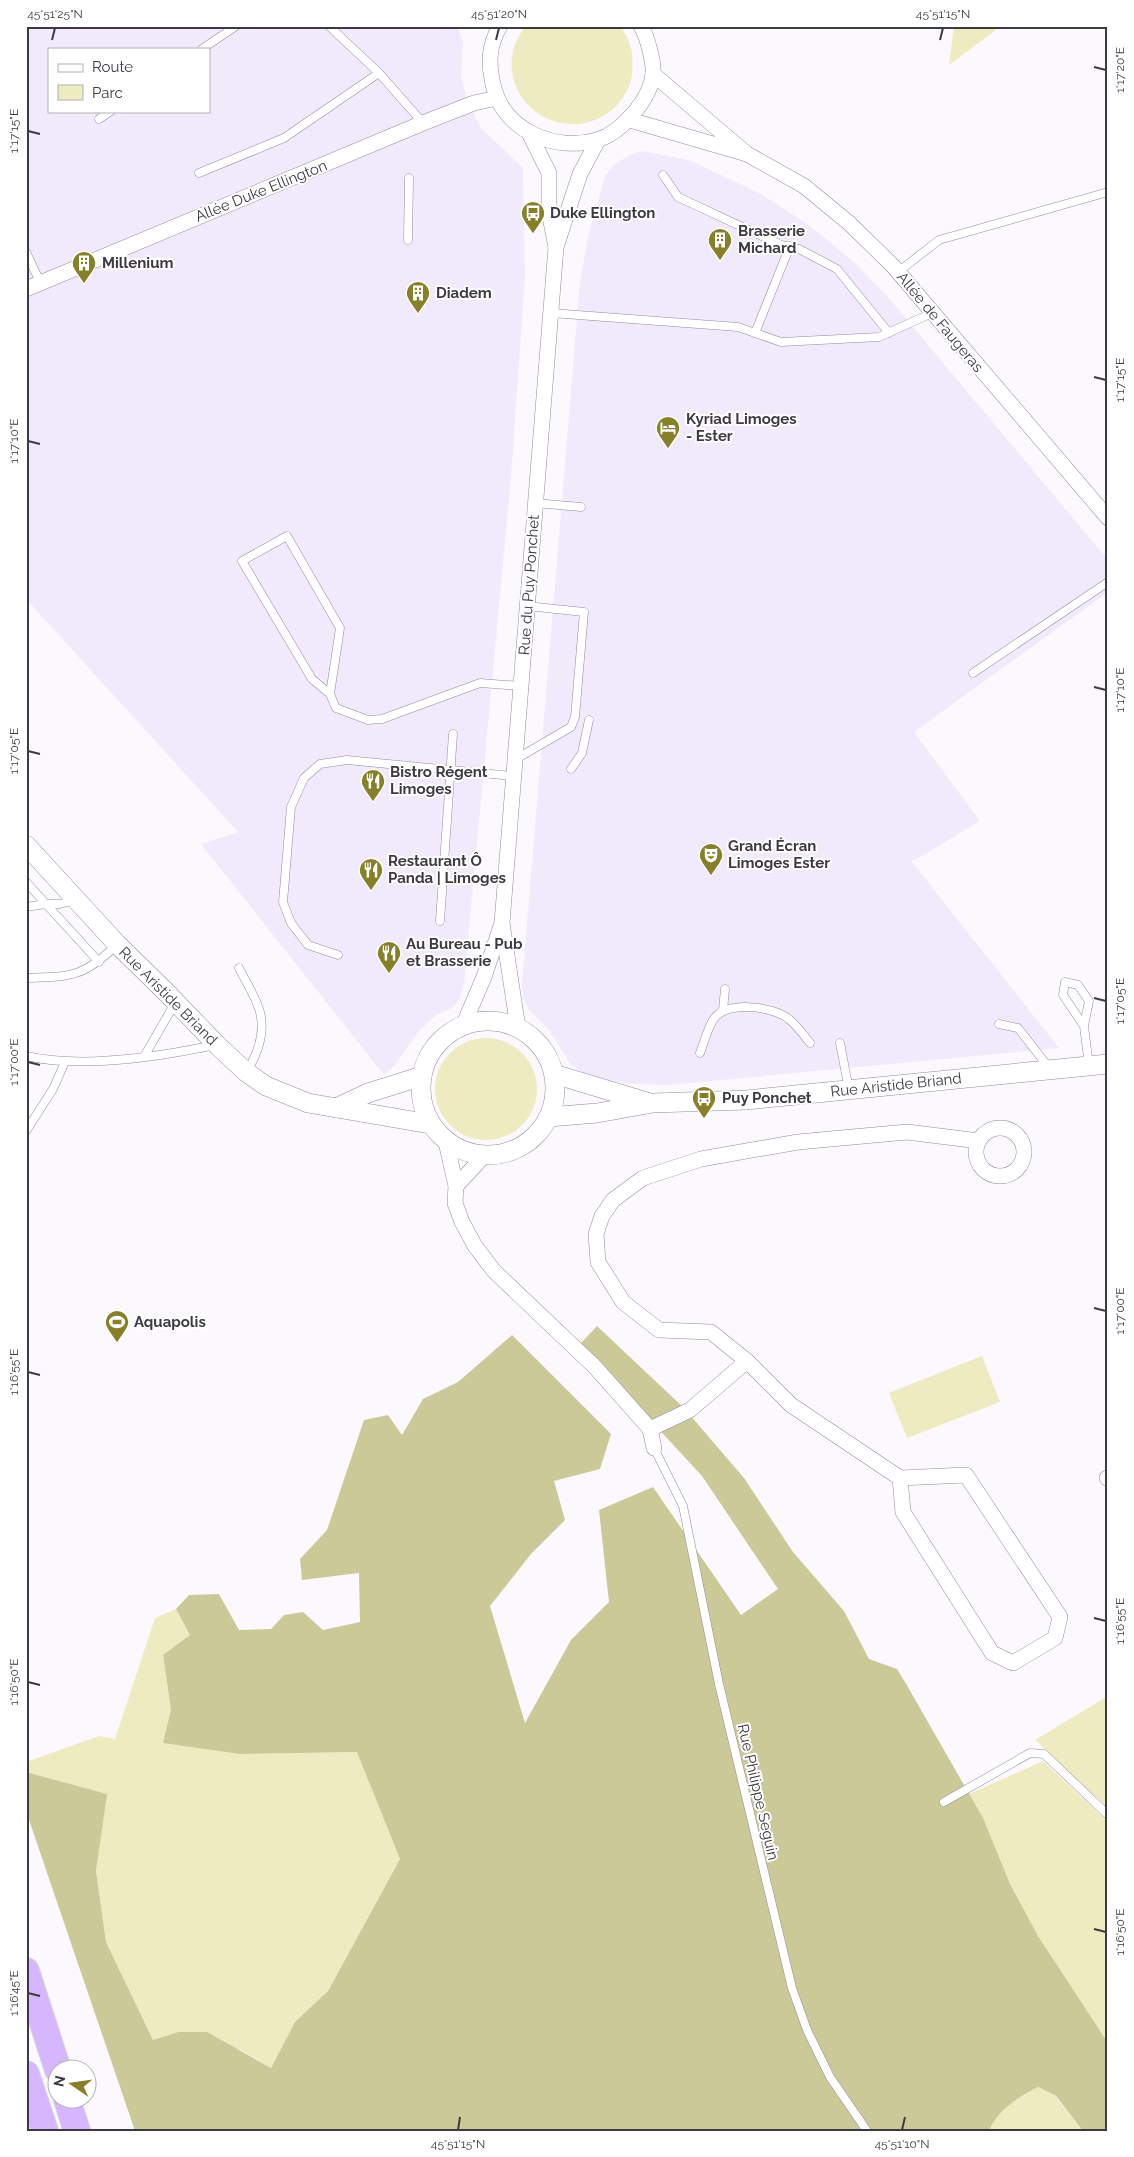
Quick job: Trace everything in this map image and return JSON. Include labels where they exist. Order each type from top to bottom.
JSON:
[{"type":"highway","points":[[26,1971],[55,2060]]},
{"type":"highway","points":[[26,2074],[45,2131]]},
{"type":"highway","points":[[70,2110],[77,2131]]},
{"type":"street","points":[[493,30],[490,46],[490,72],[496,98],[511,121],[529,134],[550,141],[573,143],[598,140],[630,120],[644,98],[653,74],[646,35],[641,26]]},
{"type":"street","name":"Allée de Faugeras","points":[[653,74],[747,154],[804,186],[849,223],[898,272],[1108,518]]},
{"type":"street","name":"Allée Duke Ellington","points":[[33,286],[423,123],[474,103],[496,98]]},
{"type":"street","name":"Allée de Faugeras","points":[[630,120],[747,154]]},
{"type":"street","points":[[529,134],[548,173],[549,212],[556,247]]},
{"type":"street","points":[[556,247],[580,174],[598,140]]},
{"type":"street","name":"Rue du Puy Ponchet","points":[[518,1028],[502,922],[556,247]]},
{"type":"street","name":"Rue Aristide Briand","points":[[26,845],[117,944],[246,1072],[281,1094],[308,1103],[430,1124]]},
{"type":"street","name":"Rue du Puy Ponchet","points":[[463,1026],[484,977],[502,922]]},
{"type":"street","points":[[481,1021],[500,1022],[518,1028],[534,1039],[546,1056],[554,1074],[555,1096],[549,1117],[538,1133],[523,1146],[505,1154],[484,1156],[464,1152],[446,1142],[430,1124],[422,1101],[422,1076],[429,1055],[444,1038],[463,1026],[481,1021]]},
{"type":"street","name":"Rue Aristide Briand","points":[[549,1117],[598,1113],[653,1103],[746,1100],[1108,1064]]},
{"type":"street","name":"Rue Aristide Briand","points":[[554,1074],[653,1103]]},
{"type":"street","points":[[336,1108],[368,1093],[422,1076]]},
{"type":"street","points":[[900,1478],[903,1512],[992,1653],[1013,1663],[1055,1638],[1060,1617],[966,1475],[900,1478],[791,1405],[747,1361],[711,1332],[659,1330],[623,1302],[598,1262],[596,1234],[602,1216],[613,1200],[643,1178],[701,1159],[798,1142],[907,1132],[979,1141]]},
{"type":"street","points":[[446,1142],[456,1186],[455,1203],[462,1222],[475,1246],[494,1271],[595,1367],[650,1429],[654,1448]]},
{"type":"street","points":[[456,1186],[484,1156]]},
{"type":"street","points":[[650,1429],[690,1410],[747,1361]]},
{"type":"lane","points":[[203,48],[236,26]]},
{"type":"lane","points":[[329,26],[379,73],[423,123]]},
{"type":"lane","points":[[199,173],[284,138],[379,73]]},
{"type":"lane","points":[[99,119],[110,112]]},
{"type":"lane","points":[[662,175],[678,197],[837,268],[889,333]]},
{"type":"lane","points":[[408,240],[409,178]]},
{"type":"lane","points":[[898,272],[939,240],[1108,192]]},
{"type":"lane","points":[[755,333],[790,246]]},
{"type":"lane","points":[[26,252],[33,286]]},
{"type":"lane","points":[[551,313],[738,327],[781,342],[879,338],[932,313]]},
{"type":"lane","points":[[535,503],[581,507]]},
{"type":"lane","points":[[330,694],[340,628],[287,536],[242,561],[312,679],[330,694],[336,708],[368,720],[382,719],[480,683],[522,686]]},
{"type":"lane","points":[[973,674],[1108,582]]},
{"type":"lane","points":[[514,760],[572,727],[575,717],[584,612],[527,606]]},
{"type":"lane","points":[[571,769],[582,753],[589,720]]},
{"type":"lane","points":[[440,921],[453,734]]},
{"type":"lane","points":[[338,955],[308,945],[291,923],[283,902],[291,807],[304,778],[320,764],[347,760],[513,776]]},
{"type":"lane","points":[[26,882],[99,962]]},
{"type":"lane","points":[[26,907],[67,902],[76,899]]},
{"type":"lane","points":[[26,978],[68,977],[99,962],[117,944]]},
{"type":"lane","points":[[239,968],[263,1020],[262,1034],[252,1065],[246,1072]]},
{"type":"lane","points":[[1084,1026],[1063,995],[1065,982],[1078,986],[1089,1001],[1084,1026],[1089,1066]]},
{"type":"lane","points":[[700,1053],[713,1021],[723,1010],[725,989]]},
{"type":"lane","points":[[145,1055],[176,1002]]},
{"type":"lane","points":[[723,1010],[744,1007],[765,1010],[788,1019],[810,1043]]},
{"type":"lane","points":[[999,1024],[1018,1028],[1051,1070]]},
{"type":"lane","points":[[840,1042],[849,1090]]},
{"type":"lane","points":[[26,1056],[65,1062],[100,1062],[216,1044]]},
{"type":"lane","points":[[26,1131],[53,1089],[65,1062]]},
{"type":"lane","name":"Rue Philippe Seguin","points":[[654,1448],[683,1506],[719,1684],[792,1988],[807,2030],[830,2077],[867,2131]]},
{"type":"lane","points":[[944,1802],[1030,1753],[1044,1754],[1108,1815]]},
{"type":"shaded area","points":[[26,26],[457,26],[463,42],[461,77],[468,103],[481,128],[523,168],[525,279],[511,477],[464,983],[460,998],[453,1007],[435,1016],[417,1033],[395,1065],[384,1075],[201,844],[238,832],[26,599]]},
{"type":"shaded area","points":[[642,151],[689,160],[761,194],[809,225],[855,263],[888,297],[1108,560],[1108,592],[914,732],[980,821],[912,862],[1059,1048],[668,1085],[635,1084],[610,1081],[582,1072],[571,1065],[549,1030],[529,1010],[523,997],[522,984],[580,282],[588,237],[605,176],[614,165],[628,156]]},
{"type":"shaded area","points":[[597,1326],[684,1408],[744,1478],[793,1552],[844,1611],[869,1659],[897,1669],[983,1818],[1010,1884],[1038,1936],[1108,2043],[1108,2131],[1083,2131],[1056,2096],[1038,2087],[1017,2099],[1003,2110],[989,2131],[135,2131],[26,1811],[26,1772],[107,1794],[96,1871],[106,1942],[153,2040],[178,2032],[207,2032],[271,2068],[295,2022],[328,1991],[400,1859],[357,1752],[240,1754],[163,1743],[171,1710],[163,1655],[190,1635],[176,1609],[189,1595],[219,1594],[239,1630],[271,1629],[284,1615],[303,1612],[323,1630],[360,1622],[359,1573],[302,1580],[300,1559],[327,1530],[364,1420],[388,1415],[402,1435],[423,1399],[458,1382],[512,1335],[611,1434],[600,1469],[554,1481],[565,1520],[531,1554],[490,1606],[525,1723],[571,1640],[609,1602],[599,1510],[653,1487],[741,1615],[778,1589],[702,1476],[580,1344]]},
{"type":"green space","points":[[525,26],[620,26],[629,42],[633,60],[630,83],[620,101],[613,109],[595,120],[576,124],[557,122],[540,115],[526,103],[516,87],[512,68],[514,47]]},
{"type":"green space","points":[[954,26],[1001,26],[949,65]]},
{"type":"green space","points":[[486,1038],[505,1042],[522,1053],[533,1070],[537,1089],[533,1108],[522,1125],[505,1136],[486,1140],[467,1136],[450,1125],[439,1108],[435,1089],[439,1070],[450,1053],[467,1042]]},
{"type":"green space","points":[[982,1356],[1000,1402],[907,1438],[889,1393]]},
{"type":"green space","points":[[176,1609],[190,1635],[163,1655],[171,1710],[240,1754],[358,1752],[400,1859],[328,1991],[295,2022],[271,2068],[241,2050],[178,2032],[153,2040],[106,1942],[96,1871],[106,1794],[26,1772],[26,1762],[99,1736],[115,1739],[155,1618]]},
{"type":"green space","points":[[1108,1696],[1108,1808],[1035,1740]]},
{"type":"green space","points":[[1043,1761],[1108,1822],[1108,2043],[1032,1925],[1010,1884],[986,1827],[969,1794]]},
{"type":"green space","points":[[1038,2087],[1055,2096],[1083,2131],[989,2131],[1003,2110],[1017,2099]]},
{"type":"place","name":"Duke Ellington","points":[[533,234]]},
{"type":"place","name":"Brasserie Michard","points":[[720,261]]},
{"type":"place","name":"Millenium","points":[[84,284]]},
{"type":"place","name":"Diadem","points":[[418,314]]},
{"type":"place","name":"Kyriad Limoges - Ester","points":[[668,449]]},
{"type":"place","name":"Bistro Régent Limoges","points":[[373,802]]},
{"type":"place","name":"Grand Écran Limoges Ester","points":[[711,876]]},
{"type":"place","name":"Restaurant Ô Panda | Limoges","points":[[371,891]]},
{"type":"place","name":"Au Bureau - Pub et Brasserie","points":[[389,974]]},
{"type":"place","name":"Puy Ponchet","points":[[704,1119]]},
{"type":"place","name":"Aquapolis","points":[[117,1343]]}]
